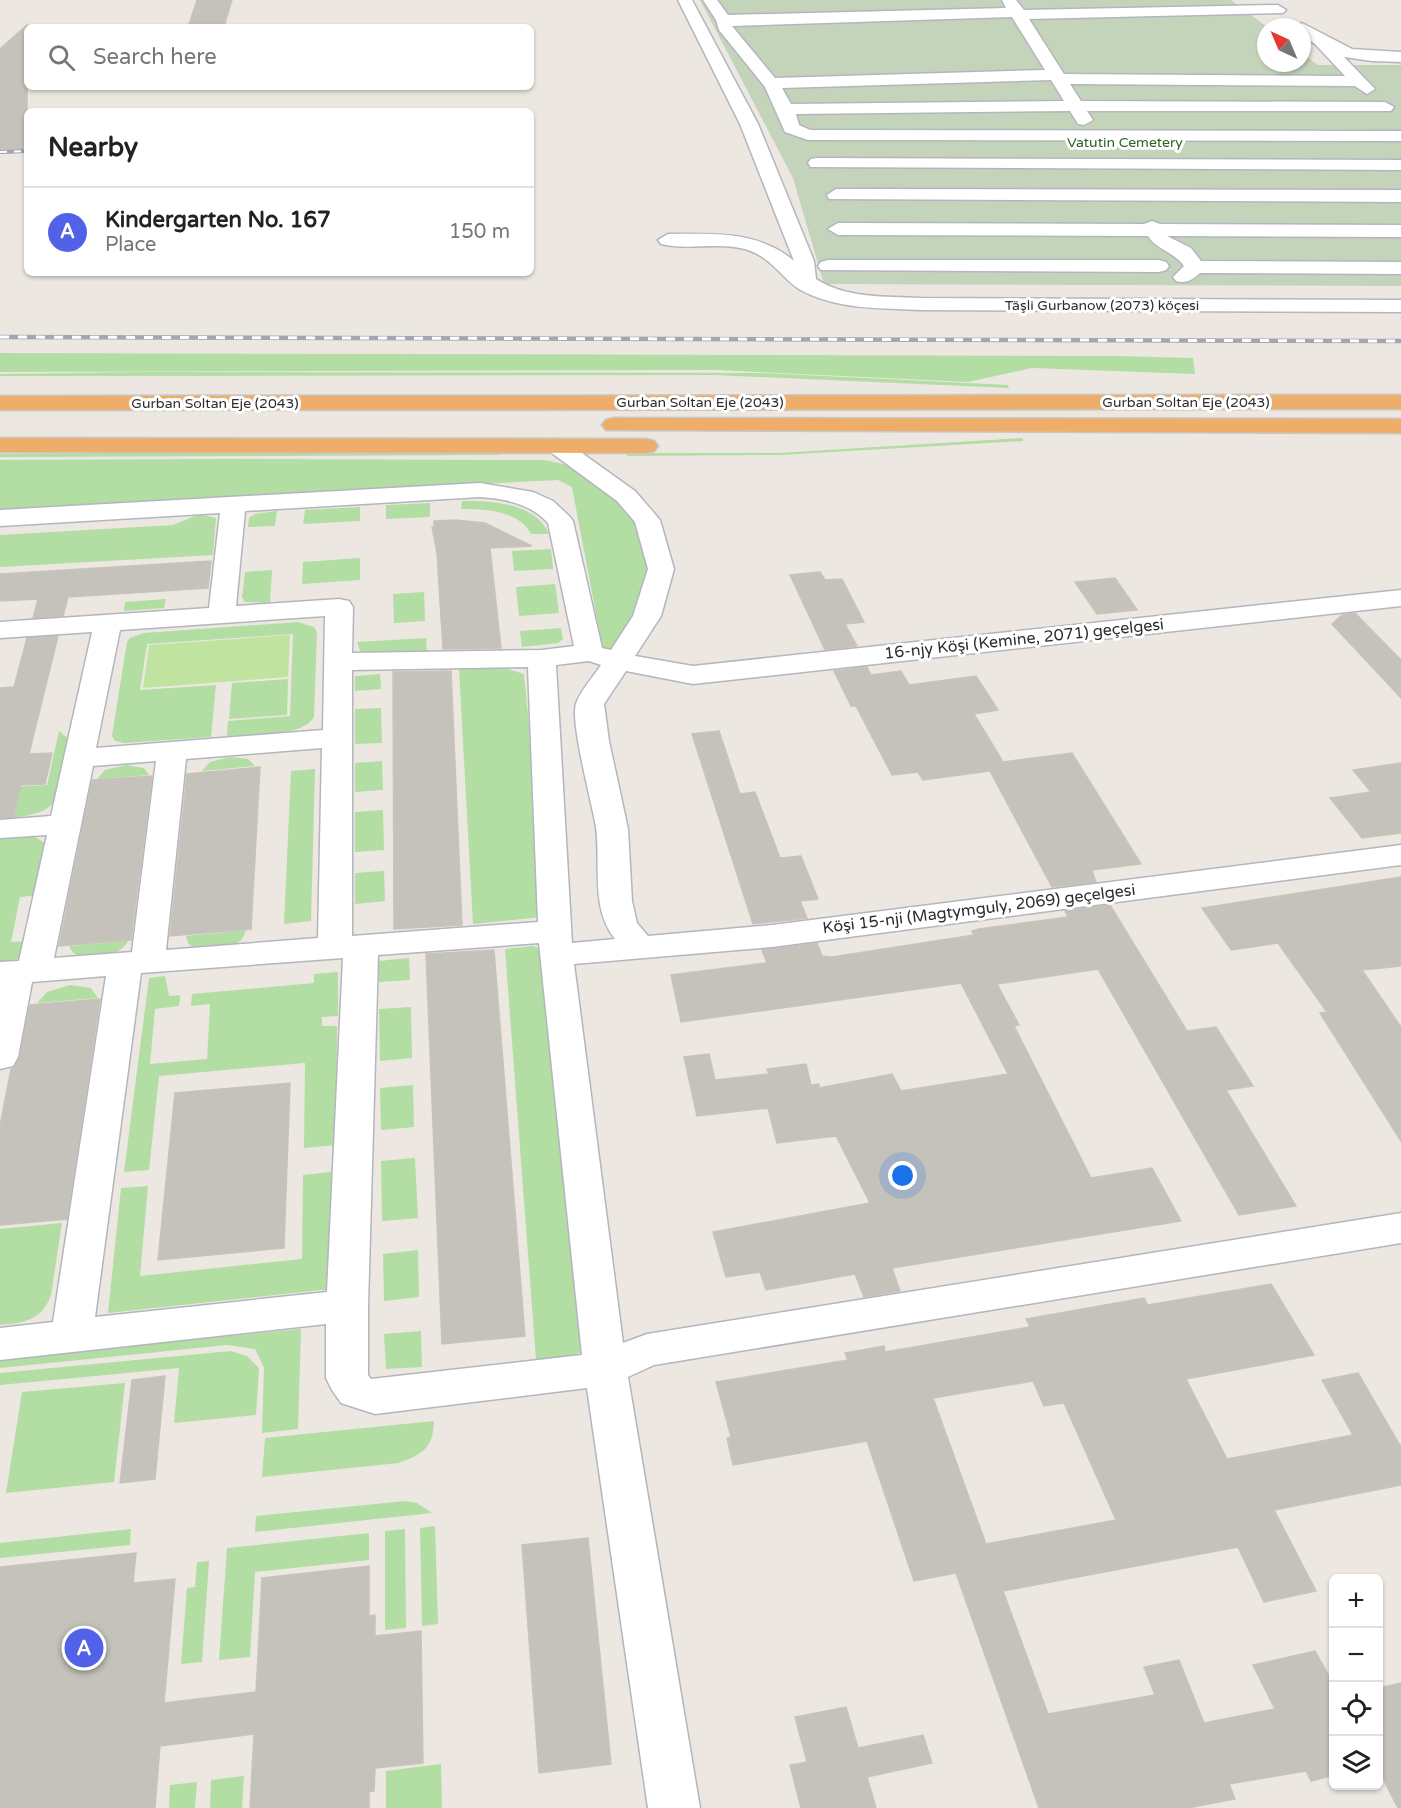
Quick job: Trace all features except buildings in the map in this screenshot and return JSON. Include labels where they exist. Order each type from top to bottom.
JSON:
[{"type":"highway","points":[[0,385],[748,384],[959,402]]},
{"type":"highway","name":"Gurban Soltan Eje (2043)","points":[[0,403],[1401,402]]},
{"type":"highway","name":"Gurban Soltan Eje (2043)","points":[[0,424],[1401,426]]},
{"type":"highway","points":[[0,445],[750,446],[866,438],[975,426]]},
{"type":"street","points":[[685,0],[749,124],[804,261],[806,284]]},
{"type":"street","points":[[710,0],[724,20],[724,27],[758,64],[788,109],[791,128],[808,135],[1401,135]]},
{"type":"street","points":[[724,20],[1015,9],[1272,5],[1288,18]]},
{"type":"street","points":[[1015,9],[1157,235],[1184,252],[1189,276]]},
{"type":"street","points":[[1311,36],[1401,123]]},
{"type":"street","points":[[1323,45],[1348,53],[1401,57]]},
{"type":"street","points":[[770,82],[1057,77],[1359,81]]},
{"type":"street","points":[[788,109],[1075,106],[1385,107]]},
{"type":"street","points":[[817,162],[1401,165]]},
{"type":"street","points":[[836,195],[1401,196]]},
{"type":"street","points":[[838,229],[1157,235],[1401,231]]},
{"type":"street","points":[[1157,235],[1151,253],[1159,266]]},
{"type":"street","points":[[668,240],[711,240],[758,248],[775,256],[806,284]]},
{"type":"street","points":[[828,266],[1159,266],[1189,276],[1401,268]]},
{"type":"street","name":"Täşli Gurbanow (2073) köçesi","points":[[806,284],[845,298],[921,304],[1401,306]]},
{"type":"street","points":[[557,446],[626,496],[647,520],[661,569],[647,616],[604,657],[590,704],[594,741],[612,829],[616,901],[621,925],[640,948]]},
{"type":"street","points":[[0,518],[480,490],[508,492],[531,498],[552,510],[560,521],[604,657]]},
{"type":"street","points":[[222,615],[233,505]]},
{"type":"street","name":"16-njy Köşi (Kemine, 2071) geçelgesi","points":[[338,662],[604,657],[647,668],[693,675],[1401,598]]},
{"type":"street","points":[[0,630],[339,607],[339,738],[348,946],[347,1378],[356,1391],[375,1396],[605,1369],[647,1350],[1401,1228]]},
{"type":"street","points":[[0,1057],[17,972],[66,824],[108,623]]},
{"type":"street","points":[[542,658],[555,943],[605,1369],[674,1808]]},
{"type":"street","points":[[80,758],[339,738]]},
{"type":"street","points":[[71,1338],[172,751]]},
{"type":"street","points":[[0,829],[66,824]]},
{"type":"street","name":"Köşi 15-nji (Magtymguly, 2069) geçelgesi","points":[[17,972],[348,946],[555,943],[640,948],[772,936],[1401,855]]},
{"type":"street","points":[[0,1344],[347,1306]]},
{"type":"green space","name":"Vatutin Cemetery","points":[[700,0],[1231,0],[1257,20],[1257,72],[1311,72],[1311,60],[1318,65],[1401,65],[1401,286],[824,284],[793,178]]},
{"type":"green space","points":[[0,353],[1117,356],[1193,358],[1195,374],[1032,368],[968,382],[715,370],[0,372]]},
{"type":"green space","points":[[145,372],[762,373],[1008,385],[1009,388],[714,375],[0,376],[0,374]]},
{"type":"green space","points":[[1022,438],[1023,441],[780,455],[627,456],[628,453],[779,453]]},
{"type":"green space","points":[[500,453],[500,455],[0,457],[0,454]]},
{"type":"green space","points":[[0,460],[545,460],[580,468],[634,504],[651,582],[621,645],[608,652],[603,651],[572,487],[558,480],[0,509]]},
{"type":"green space","points":[[462,501],[499,503],[523,509],[534,515],[549,534],[531,534],[518,520],[500,512],[461,509]]},
{"type":"green space","points":[[430,503],[430,517],[386,519],[386,505]]},
{"type":"green space","points":[[360,507],[360,521],[303,524],[305,510]]},
{"type":"green space","points":[[277,511],[275,526],[248,527],[249,518],[255,514]]},
{"type":"green space","points":[[200,514],[216,518],[213,555],[0,567],[0,535],[173,525]]},
{"type":"green space","points":[[551,549],[553,569],[514,571],[512,551]]},
{"type":"green space","points":[[360,558],[360,580],[302,584],[303,562]]},
{"type":"green space","points":[[272,570],[270,603],[245,602],[242,597],[245,572]]},
{"type":"green space","points":[[555,584],[559,613],[519,616],[516,587]]},
{"type":"green space","points":[[424,592],[425,621],[394,623],[393,594]]},
{"type":"green space","points":[[166,599],[164,608],[124,611],[125,602]]},
{"type":"green space","points":[[298,622],[314,627],[317,632],[314,717],[308,724],[298,729],[274,734],[227,736],[228,721],[290,716],[293,634],[147,644],[140,690],[216,685],[211,737],[124,743],[115,741],[112,736],[127,642],[130,638],[144,633]]},
{"type":"green space","points":[[561,628],[563,639],[558,643],[522,647],[520,631]]},
{"type":"green space","points":[[290,635],[288,677],[143,688],[149,645]]},
{"type":"green space","points":[[426,638],[427,653],[361,654],[357,642]]},
{"type":"green space","points":[[502,667],[524,674],[547,907],[541,917],[473,924],[459,669]]},
{"type":"green space","points":[[380,674],[381,689],[355,691],[355,676]]},
{"type":"green space","points":[[288,679],[287,715],[229,719],[232,683]]},
{"type":"green space","points":[[381,708],[382,743],[355,744],[355,709]]},
{"type":"green space","points":[[59,731],[70,740],[56,800],[38,813],[0,819],[0,788],[47,785]]},
{"type":"green space","points":[[229,757],[248,759],[255,766],[202,771],[210,762]]},
{"type":"green space","points":[[382,761],[383,790],[355,792],[355,763]]},
{"type":"green space","points":[[126,765],[144,768],[149,775],[97,779],[105,770]]},
{"type":"green space","points":[[315,769],[311,921],[284,924],[291,771]]},
{"type":"green space","points":[[383,810],[384,850],[355,852],[355,812]]},
{"type":"green space","points":[[24,835],[37,838],[46,844],[40,895],[20,897],[11,942],[31,941],[19,958],[0,965],[0,837]]},
{"type":"green space","points":[[384,871],[385,901],[355,904],[355,873]]},
{"type":"green space","points":[[246,930],[238,943],[225,948],[194,948],[188,943],[186,936]]},
{"type":"green space","points":[[128,941],[116,952],[98,959],[81,957],[69,946]]},
{"type":"green space","points":[[533,946],[545,951],[583,1352],[566,1357],[536,1360],[505,949]]},
{"type":"green space","points":[[409,958],[410,980],[379,982],[379,961]]},
{"type":"green space","points":[[338,972],[338,1016],[322,1017],[322,1026],[337,1026],[336,1145],[304,1148],[305,1063],[159,1076],[149,1170],[124,1172],[149,978],[165,976],[169,996],[180,995],[179,1006],[155,1009],[150,1064],[207,1059],[210,1004],[191,1006],[192,994],[314,983],[314,974]]},
{"type":"green space","points":[[70,985],[91,988],[98,998],[37,1003],[47,992]]},
{"type":"green space","points":[[411,1007],[412,1058],[380,1061],[379,1009]]},
{"type":"green space","points":[[413,1085],[414,1127],[381,1130],[380,1088]]},
{"type":"green space","points":[[415,1158],[418,1218],[382,1221],[381,1161]]},
{"type":"green space","points":[[331,1172],[331,1289],[108,1313],[121,1188],[148,1186],[140,1276],[302,1259],[303,1175]]},
{"type":"green space","points":[[62,1223],[51,1295],[43,1310],[31,1319],[0,1325],[0,1229]]},
{"type":"green space","points":[[418,1250],[419,1297],[384,1301],[383,1254]]},
{"type":"green space","points":[[301,1329],[298,1429],[262,1433],[264,1368],[255,1349],[227,1345],[0,1368],[0,1358]]},
{"type":"green space","points":[[421,1331],[422,1367],[386,1369],[384,1334]]},
{"type":"green space","points":[[231,1351],[247,1356],[259,1368],[256,1415],[174,1423],[179,1368],[0,1385],[0,1373]]},
{"type":"green space","points":[[125,1383],[114,1482],[6,1493],[22,1392]]},
{"type":"green space","points":[[434,1421],[431,1438],[425,1449],[414,1457],[399,1463],[262,1477],[265,1438]]},
{"type":"green space","points":[[405,1501],[417,1503],[432,1513],[255,1532],[256,1516]]},
{"type":"green space","points":[[435,1526],[438,1624],[422,1626],[420,1528]]},
{"type":"green space","points":[[131,1529],[130,1545],[0,1558],[0,1543]]},
{"type":"green space","points":[[405,1529],[406,1628],[385,1630],[385,1531]]},
{"type":"green space","points":[[369,1533],[369,1560],[255,1572],[250,1657],[219,1660],[227,1548]]},
{"type":"green space","points":[[209,1561],[202,1662],[181,1664],[187,1588],[195,1587],[197,1562]]},
{"type":"green space","points":[[441,1764],[442,1808],[386,1808],[386,1771]]},
{"type":"green space","points":[[244,1776],[242,1808],[210,1808],[211,1780]]},
{"type":"green space","points":[[197,1782],[195,1808],[169,1808],[170,1785]]},
{"type":"railway","points":[[0,152],[24,151]]},
{"type":"railway","points":[[0,337],[1401,341]]},
{"type":"place","name":"Kindergarten No. 167","points":[[84,1648]]}]
